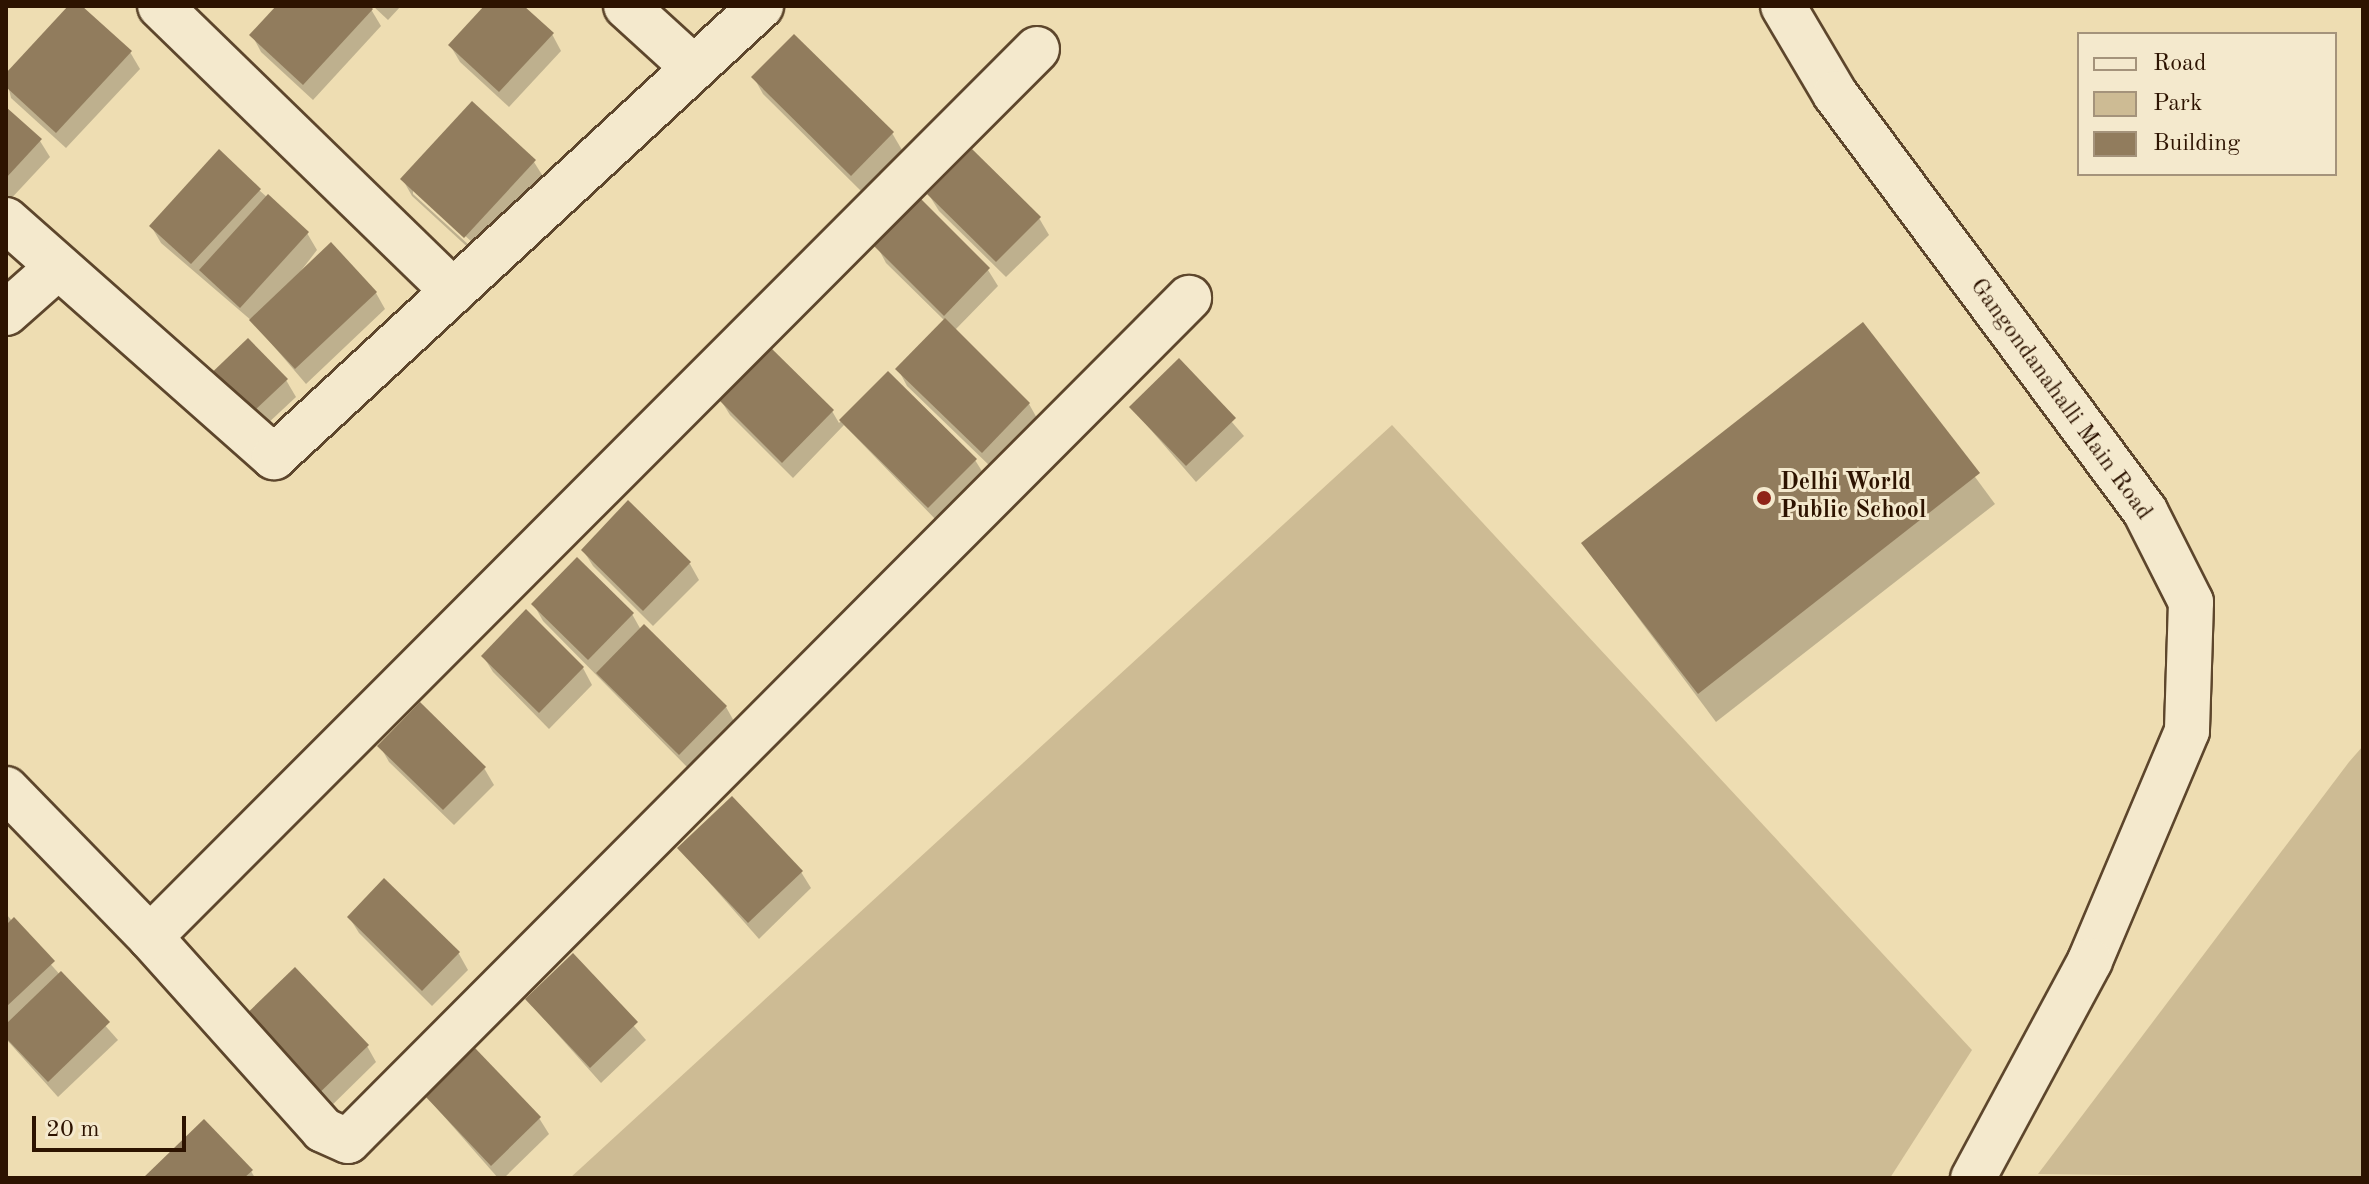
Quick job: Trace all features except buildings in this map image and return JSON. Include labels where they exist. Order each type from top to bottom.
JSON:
[{"type":"street","points":[[160,6],[453,291]]},
{"type":"street","points":[[626,6],[694,68]]},
{"type":"street","points":[[6,220],[274,457],[761,6]]},
{"type":"street","name":"Gangondanahalli Main Road","points":[[1783,6],[1835,94],[2145,511],[2191,602],[2187,731],[2090,961],[1973,1178]]},
{"type":"street","points":[[150,937],[1037,49]]},
{"type":"street","points":[[6,313],[58,267]]},
{"type":"street","points":[[6,789],[150,937],[323,1130],[348,1141],[1189,298]]},
{"type":"green space","points":[[1392,425],[1972,1050],[1890,1178],[570,1178]]},
{"type":"green space","points":[[2363,746],[2363,1178],[2038,1174],[2349,762]]},
{"type":"place","name":"Delhi World Public School","points":[[1764,498]]}]
